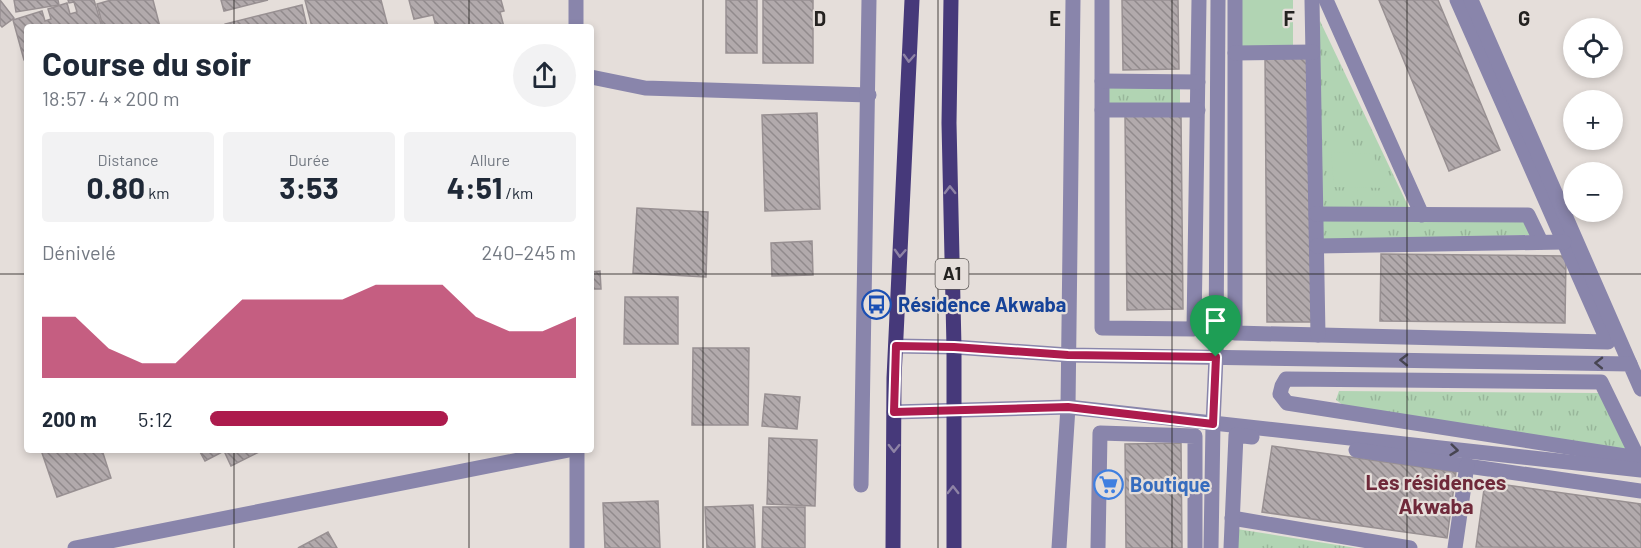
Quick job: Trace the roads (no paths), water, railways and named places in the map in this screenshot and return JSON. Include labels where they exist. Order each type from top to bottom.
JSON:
[{"type":"main road","points":[[893,548],[896,346],[912,0]]},
{"type":"main road","name":"A1","points":[[951,0],[949,123],[954,347],[954,548]]},
{"type":"street","points":[[576,0],[576,24]]},
{"type":"street","points":[[861,485],[869,0]]},
{"type":"street","points":[[1059,548],[1068,407],[1073,0]]},
{"type":"street","points":[[1102,0],[1102,328],[1194,329],[1199,0]]},
{"type":"street","points":[[1211,548],[1216,357],[1218,0]]},
{"type":"street","points":[[1235,0],[1235,333],[1608,342],[1457,0]]},
{"type":"street","points":[[1312,0],[1318,336]]},
{"type":"street","points":[[1326,0],[1422,215]]},
{"type":"street","points":[[1471,0],[1641,389]]},
{"type":"street","points":[[1235,53],[1313,52]]},
{"type":"street","points":[[594,78],[645,88],[869,95]]},
{"type":"street","points":[[1102,81],[1198,82]]},
{"type":"street","points":[[1102,110],[1198,110]]},
{"type":"street","points":[[1316,214],[1528,215],[1540,242]]},
{"type":"street","points":[[1317,246],[1564,242]]},
{"type":"street","points":[[896,346],[954,347],[1068,355],[1630,364]]},
{"type":"street","points":[[1287,379],[1601,382],[1640,464],[1287,403],[1280,394],[1287,379]]},
{"type":"street","points":[[894,412],[1068,407],[1213,424],[1640,464]]},
{"type":"street","points":[[1098,548],[1100,433],[1195,436],[1195,548]]},
{"type":"street","points":[[1231,548],[1236,435],[1467,465],[1641,491]]},
{"type":"street","points":[[75,548],[554,453]]},
{"type":"street","points":[[577,453],[577,548]]},
{"type":"street","points":[[1455,548],[1467,465]]},
{"type":"street","points":[[1232,518],[1410,548]]},
{"type":"place","name":"Résidence Akwaba","points":[[877,305]]},
{"type":"place","name":"Boutique","points":[[1109,485]]},
{"type":"district","name":"Les résidences Akwaba","points":[[1436,495]]}]
